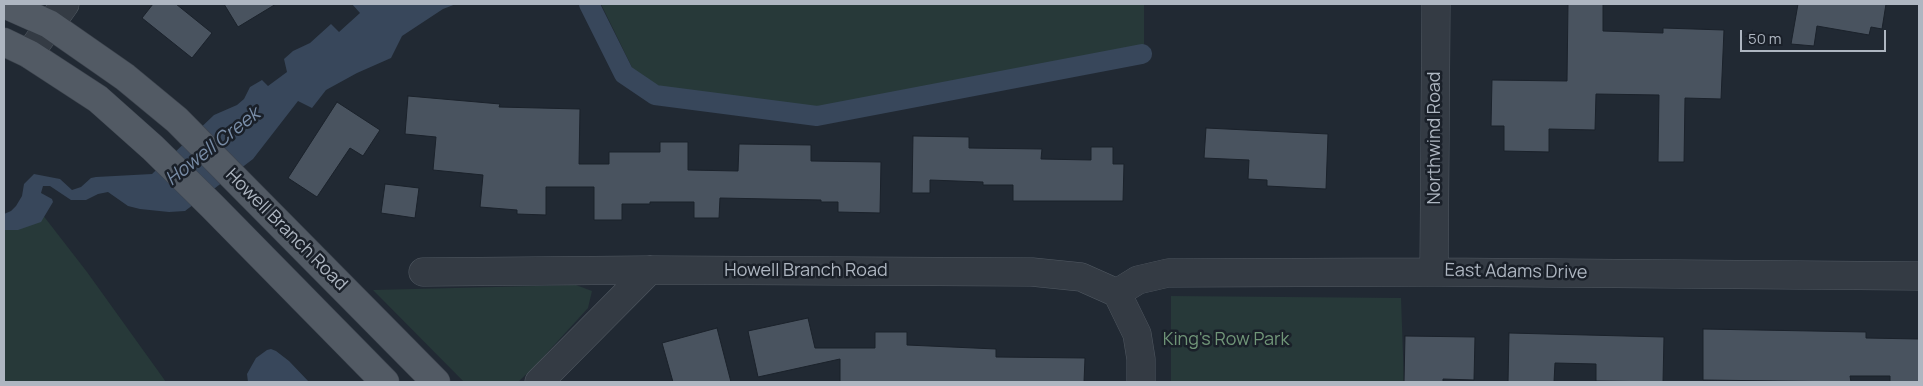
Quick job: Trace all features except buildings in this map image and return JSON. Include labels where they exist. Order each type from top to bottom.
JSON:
[{"type":"main road","name":"Howell Branch Road","points":[[4,4],[57,14],[126,77],[177,120],[436,382]]},
{"type":"main road","name":"Howell Branch Road","points":[[4,42],[29,54],[98,98],[153,148],[212,206],[385,382]]},
{"type":"street","name":"Northwind Road","points":[[1434,272],[1436,4]]},
{"type":"street","points":[[29,54],[57,14]]},
{"type":"street","points":[[539,382],[650,270]]},
{"type":"street","name":"Howell Branch Road","points":[[423,272],[650,270],[1032,272],[1081,277],[1117,293]]},
{"type":"street","name":"East Adams Drive","points":[[1117,293],[1138,280],[1168,273],[1434,272],[1919,276]]},
{"type":"street","points":[[1117,293],[1137,334],[1141,360],[1141,382]]},
{"type":"green space","points":[[601,4],[1144,4],[1144,57],[818,116],[645,94]]},
{"type":"green space","points":[[32,201],[87,272],[166,382],[4,382],[4,222]]},
{"type":"green space","points":[[576,285],[592,291],[588,308],[518,382],[464,382],[373,290]]},
{"type":"green space","name":"King's Row Park","points":[[1171,296],[1401,298],[1404,382],[1171,382]]},
{"type":"water","name":"Howell Creek","points":[[352,4],[456,4],[443,9],[402,36],[391,58],[357,73],[326,90],[312,108],[298,101],[253,159],[185,211],[169,212],[140,209],[128,206],[108,192],[98,194],[86,200],[71,200],[50,186],[43,186],[41,193],[52,199],[53,202],[41,222],[18,230],[4,230],[4,214],[16,206],[22,196],[24,184],[34,174],[60,179],[72,190],[81,187],[91,178],[96,177],[152,174],[214,115],[237,105],[244,99],[250,87],[262,80],[268,86],[287,72],[284,59],[293,51],[310,43],[331,24],[339,32],[360,13]]},
{"type":"water","points":[[271,349],[289,361],[309,382],[248,382],[247,374],[256,358]]},
{"type":"waterway","points":[[589,4],[624,74],[655,95],[817,116],[1142,54]]}]
